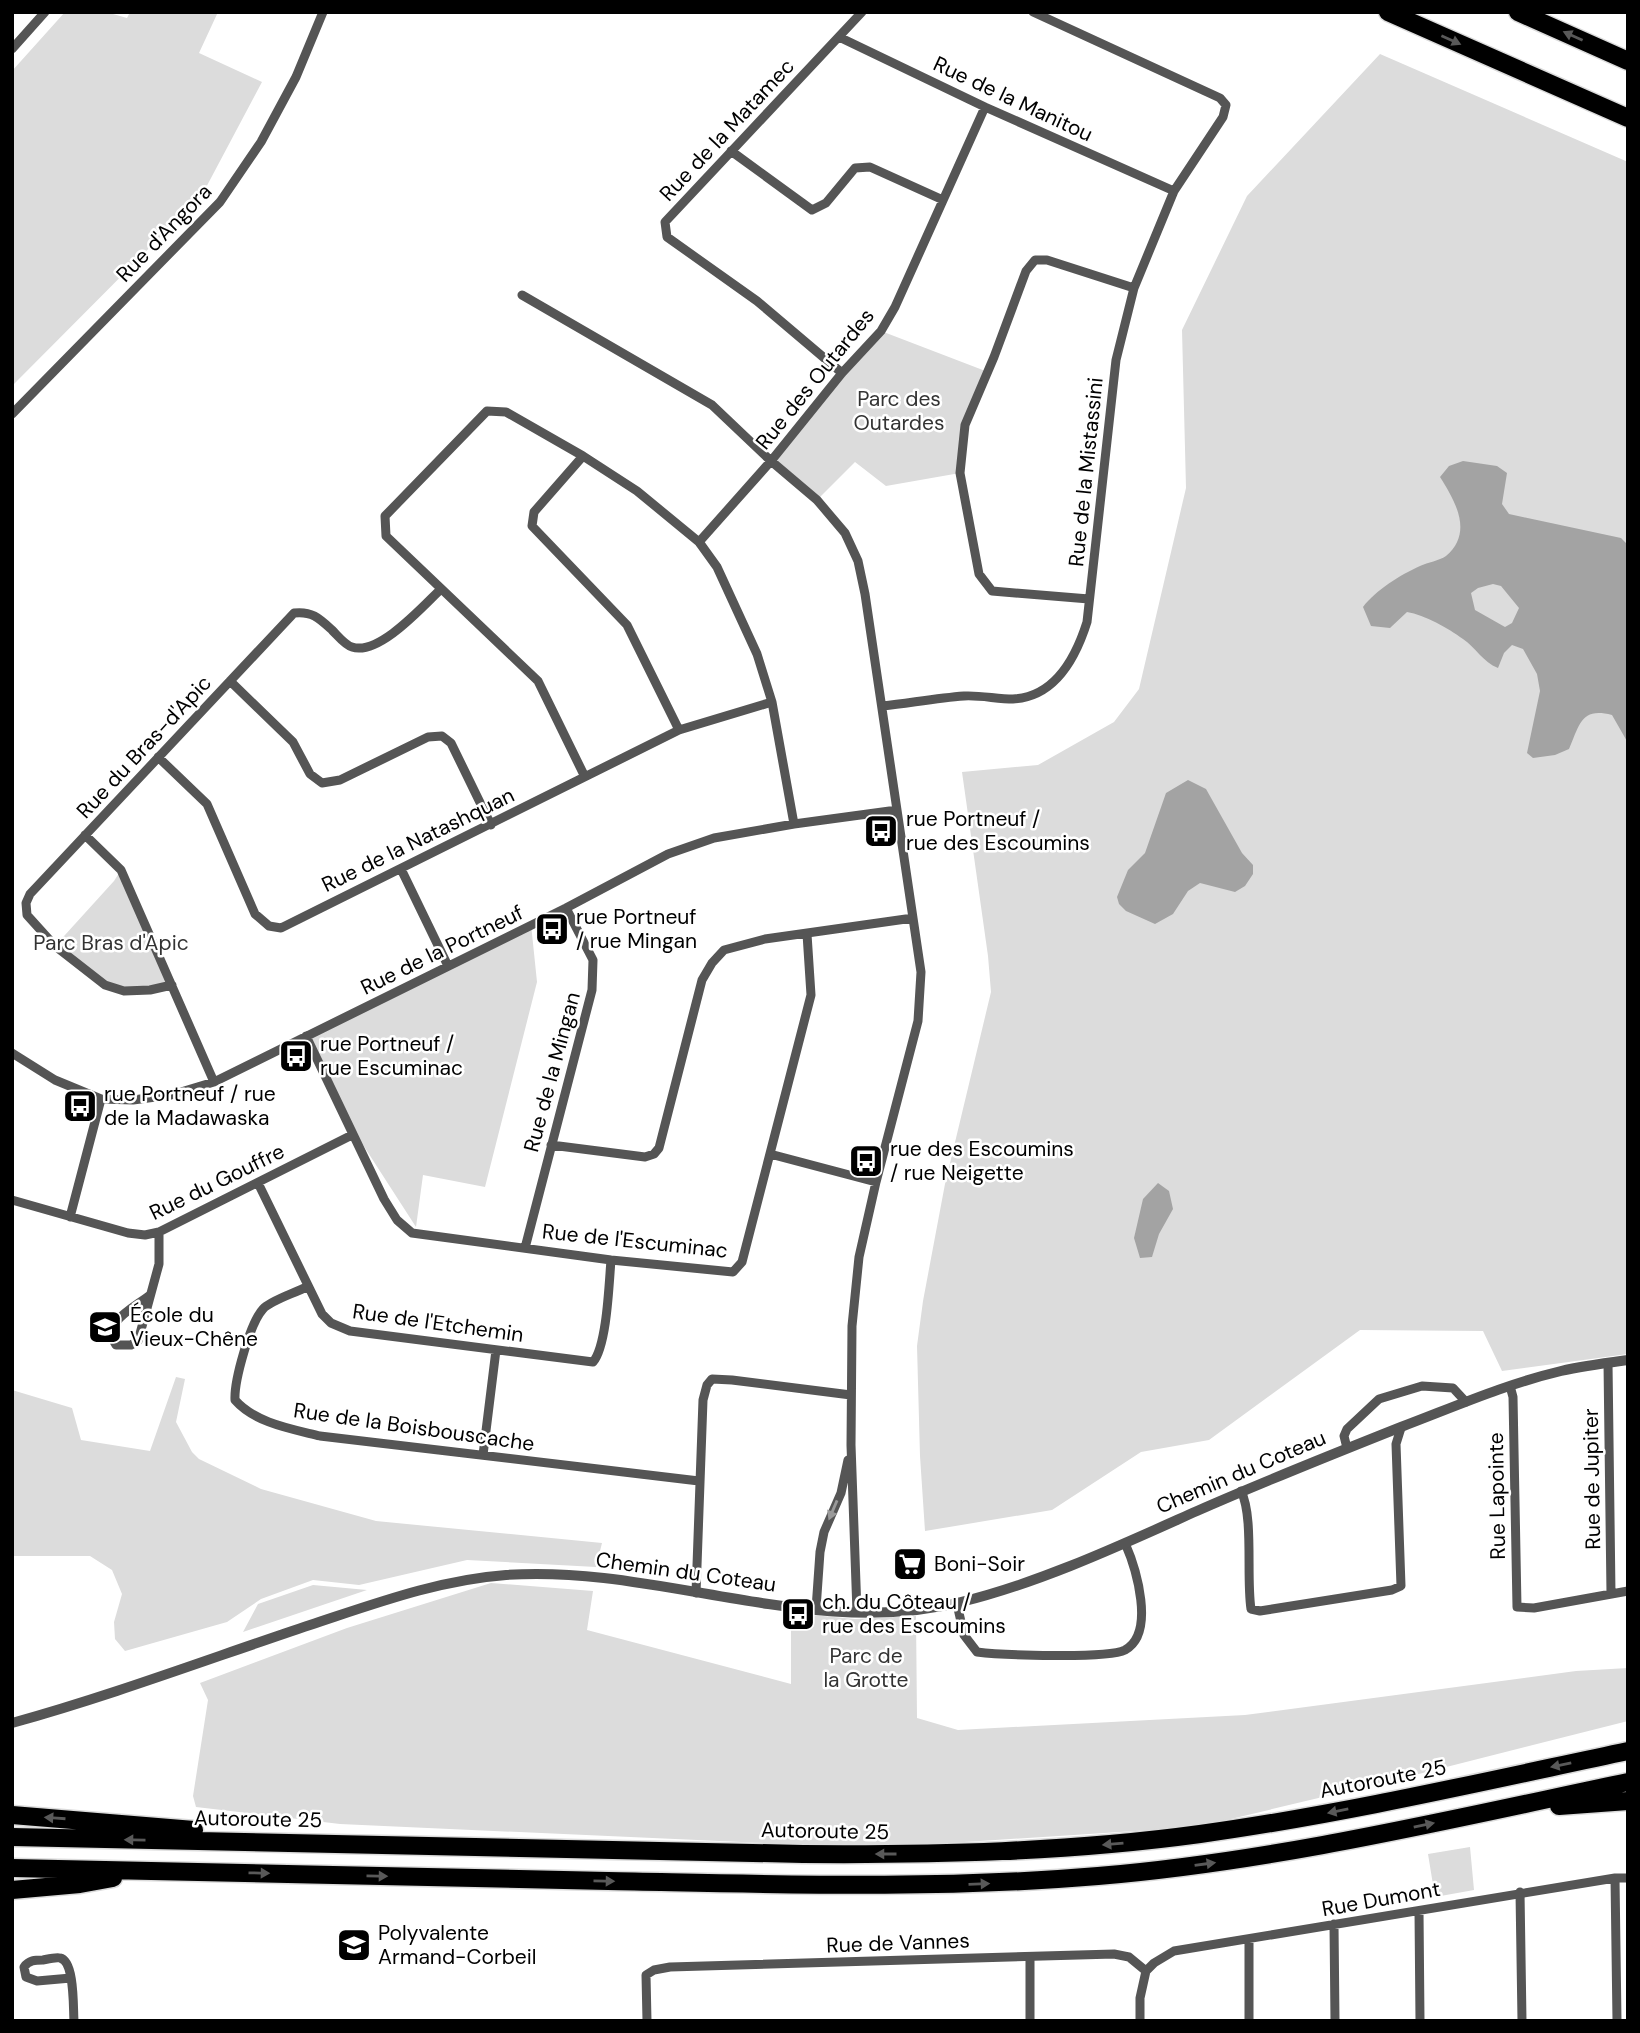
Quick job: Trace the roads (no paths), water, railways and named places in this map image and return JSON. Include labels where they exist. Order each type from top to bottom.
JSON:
[{"type":"highway","points":[[1388,12],[1628,118]]},
{"type":"highway","points":[[1518,12],[1628,61]]},
{"type":"highway","name":"Autoroute 25","points":[[12,1837],[841,1854],[960,1854],[1060,1849],[1185,1836],[1293,1820],[1628,1751]]},
{"type":"highway","points":[[12,1868],[809,1885],[999,1883],[1112,1875],[1239,1860],[1628,1782]]},
{"type":"highway","points":[[1482,1812],[1628,1801]]},
{"type":"highway","points":[[12,1815],[326,1843]]},
{"type":"highway","points":[[12,1890],[80,1884],[150,1871]]},
{"type":"street","points":[[13,47],[45,12]]},
{"type":"street","name":"Rue d'Angora","points":[[12,414],[220,202],[261,142],[296,77],[323,12]]},
{"type":"street","name":"Rue de la Matamec","points":[[842,373],[757,300],[667,237],[665,222],[862,12]]},
{"type":"street","name":"Rue de la Mistassini","points":[[883,706],[967,696],[1015,699],[1040,693],[1060,676],[1079,648],[1087,622],[1116,360],[1134,288],[1174,191],[1223,117],[1226,104],[1220,98],[1033,12]]},
{"type":"street","name":"Rue de la Manitou","points":[[839,37],[985,107],[1174,191]]},
{"type":"street","name":"Rue des Outardes","points":[[699,541],[881,331],[895,307],[985,107]]},
{"type":"street","points":[[731,151],[812,210],[826,203],[855,168],[870,167],[943,200]]},
{"type":"street","points":[[1089,599],[992,591],[979,574],[960,473],[965,425],[1026,271],[1035,260],[1047,261],[1134,288]]},
{"type":"street","points":[[522,295],[712,405],[817,500],[845,533],[858,561],[883,706],[922,972],[918,1021],[859,1257],[852,1326],[851,1395],[857,1612]]},
{"type":"street","points":[[584,775],[538,681],[386,536],[385,516],[487,411],[506,412],[583,456],[637,491],[699,541],[717,567],[751,641],[772,702],[794,824]]},
{"type":"street","points":[[583,456],[534,512],[532,526],[627,625],[679,730]]},
{"type":"street","name":"Rue du Bras-d'Apic","points":[[172,985],[124,991],[105,985],[55,946],[27,915],[26,904],[30,894],[294,612],[316,615],[349,647],[360,649],[370,647],[395,632],[441,589]]},
{"type":"street","points":[[230,681],[293,742],[310,774],[322,783],[340,780],[428,737],[442,736],[451,743],[491,825]]},
{"type":"street","name":"Rue de la Natashquan","points":[[158,757],[207,804],[255,914],[269,926],[281,928],[679,730],[772,702]]},
{"type":"street","name":"Rue de la Portneuf","points":[[12,1053],[55,1080],[101,1099],[133,1100],[171,1096],[214,1082],[566,908],[668,854],[714,838],[897,810]]},
{"type":"street","points":[[85,835],[121,870],[214,1082]]},
{"type":"street","points":[[401,869],[448,966]]},
{"type":"street","name":"Rue de la Mingan","points":[[525,1248],[592,990],[593,960],[566,908]]},
{"type":"street","points":[[551,1145],[645,1157],[659,1149],[702,980],[724,950],[765,939],[913,918]]},
{"type":"street","name":"Rue de l'Escuminac","points":[[306,1036],[352,1135],[397,1220],[412,1233],[611,1260],[733,1272],[742,1262],[811,995],[807,934]]},
{"type":"street","points":[[70,1217],[101,1099]]},
{"type":"street","name":"Rue du Gouffre","points":[[12,1200],[128,1233],[145,1235],[159,1232],[352,1135]]},
{"type":"street","points":[[770,1154],[876,1182]]},
{"type":"street","name":"Rue de l'Etchemin","points":[[258,1183],[322,1314],[331,1323],[350,1331],[593,1362],[597,1358],[601,1343],[611,1260]]},
{"type":"street","points":[[150,1295],[115,1322],[111,1337],[116,1345],[131,1345],[138,1341],[159,1265],[159,1232]]},
{"type":"street","name":"Rue de la Boisbouscache","points":[[308,1286],[268,1305],[257,1318],[235,1389],[235,1400],[242,1408],[287,1428],[320,1436],[699,1481]]},
{"type":"street","points":[[483,1455],[496,1350]]},
{"type":"street","name":"Chemin du Coteau","points":[[12,1723],[387,1600],[460,1581],[507,1575],[561,1575],[816,1609],[857,1612],[957,1604],[1013,1587],[1125,1543],[1241,1491],[1510,1386],[1562,1371],[1628,1360]]},
{"type":"street","name":"Rue de Jupiter","points":[[1608,1363],[1611,1594]]},
{"type":"street","points":[[695,1592],[703,1400],[707,1385],[712,1379],[732,1380],[851,1395]]},
{"type":"street","name":"Chemin du Coteau","points":[[1347,1448],[1344,1436],[1347,1429],[1379,1399],[1422,1386],[1453,1388],[1466,1402]]},
{"type":"street","name":"Rue Lapointe","points":[[1510,1386],[1513,1397],[1517,1606],[1534,1608],[1611,1594]]},
{"type":"street","points":[[1241,1491],[1247,1505],[1251,1609],[1260,1611],[1392,1590],[1401,1586],[1396,1444],[1401,1428]]},
{"type":"street","points":[[816,1609],[824,1532],[841,1493],[851,1445]]},
{"type":"street","points":[[957,1604],[964,1635],[978,1652],[1004,1656],[1100,1654],[1125,1650],[1139,1633],[1142,1607],[1125,1543]]},
{"type":"street","points":[[1611,1594],[1628,1591]]},
{"type":"street","points":[[1615,1878],[1617,2021]]},
{"type":"street","name":"Rue Dumont","points":[[1146,1971],[1174,1951],[1249,1941],[1520,1892],[1628,1878]]},
{"type":"street","points":[[1520,1892],[1522,2021]]},
{"type":"street","points":[[1419,1911],[1420,2021]]},
{"type":"street","points":[[1334,1924],[1335,2021]]},
{"type":"street","points":[[1249,1941],[1250,2021]]},
{"type":"street","name":"Rue de Vannes","points":[[647,2021],[646,1975],[654,1970],[670,1967],[1114,1954],[1129,1957],[1146,1971]]},
{"type":"street","points":[[1030,1957],[1030,2021]]},
{"type":"street","points":[[71,1978],[32,1980],[26,1977],[24,1967],[31,1961],[61,1958],[70,1966],[71,1978],[74,2021]]},
{"type":"street","points":[[1140,2021],[1140,1998],[1146,1971]]},
{"type":"place","name":"rue Portneuf / rue des Escoumins","points":[[881,831]]},
{"type":"place","name":"rue Portneuf / rue Mingan","points":[[552,929]]},
{"type":"place","name":"rue Portneuf / rue Escuminac","points":[[296,1056]]},
{"type":"place","name":"rue Portneuf / rue de la Madawaska","points":[[80,1106]]},
{"type":"place","name":"rue des Escoumins / rue Neigette","points":[[866,1161]]},
{"type":"place","name":"École du Vieux-Chêne","points":[[105,1327]]},
{"type":"place","name":"Boni-Soir","points":[[910,1564]]},
{"type":"place","name":"ch. du Côteau / rue des Escoumins","points":[[798,1614]]},
{"type":"place","name":"Polyvalente Armand-Corbeil","points":[[354,1945]]},
{"type":"park label","name":"Parc des Outardes","points":[[899,411]]},
{"type":"park label","name":"Parc Bras d'Apic","points":[[111,943]]},
{"type":"park label","name":"Parc de la Grotte","points":[[866,1668]]}]
